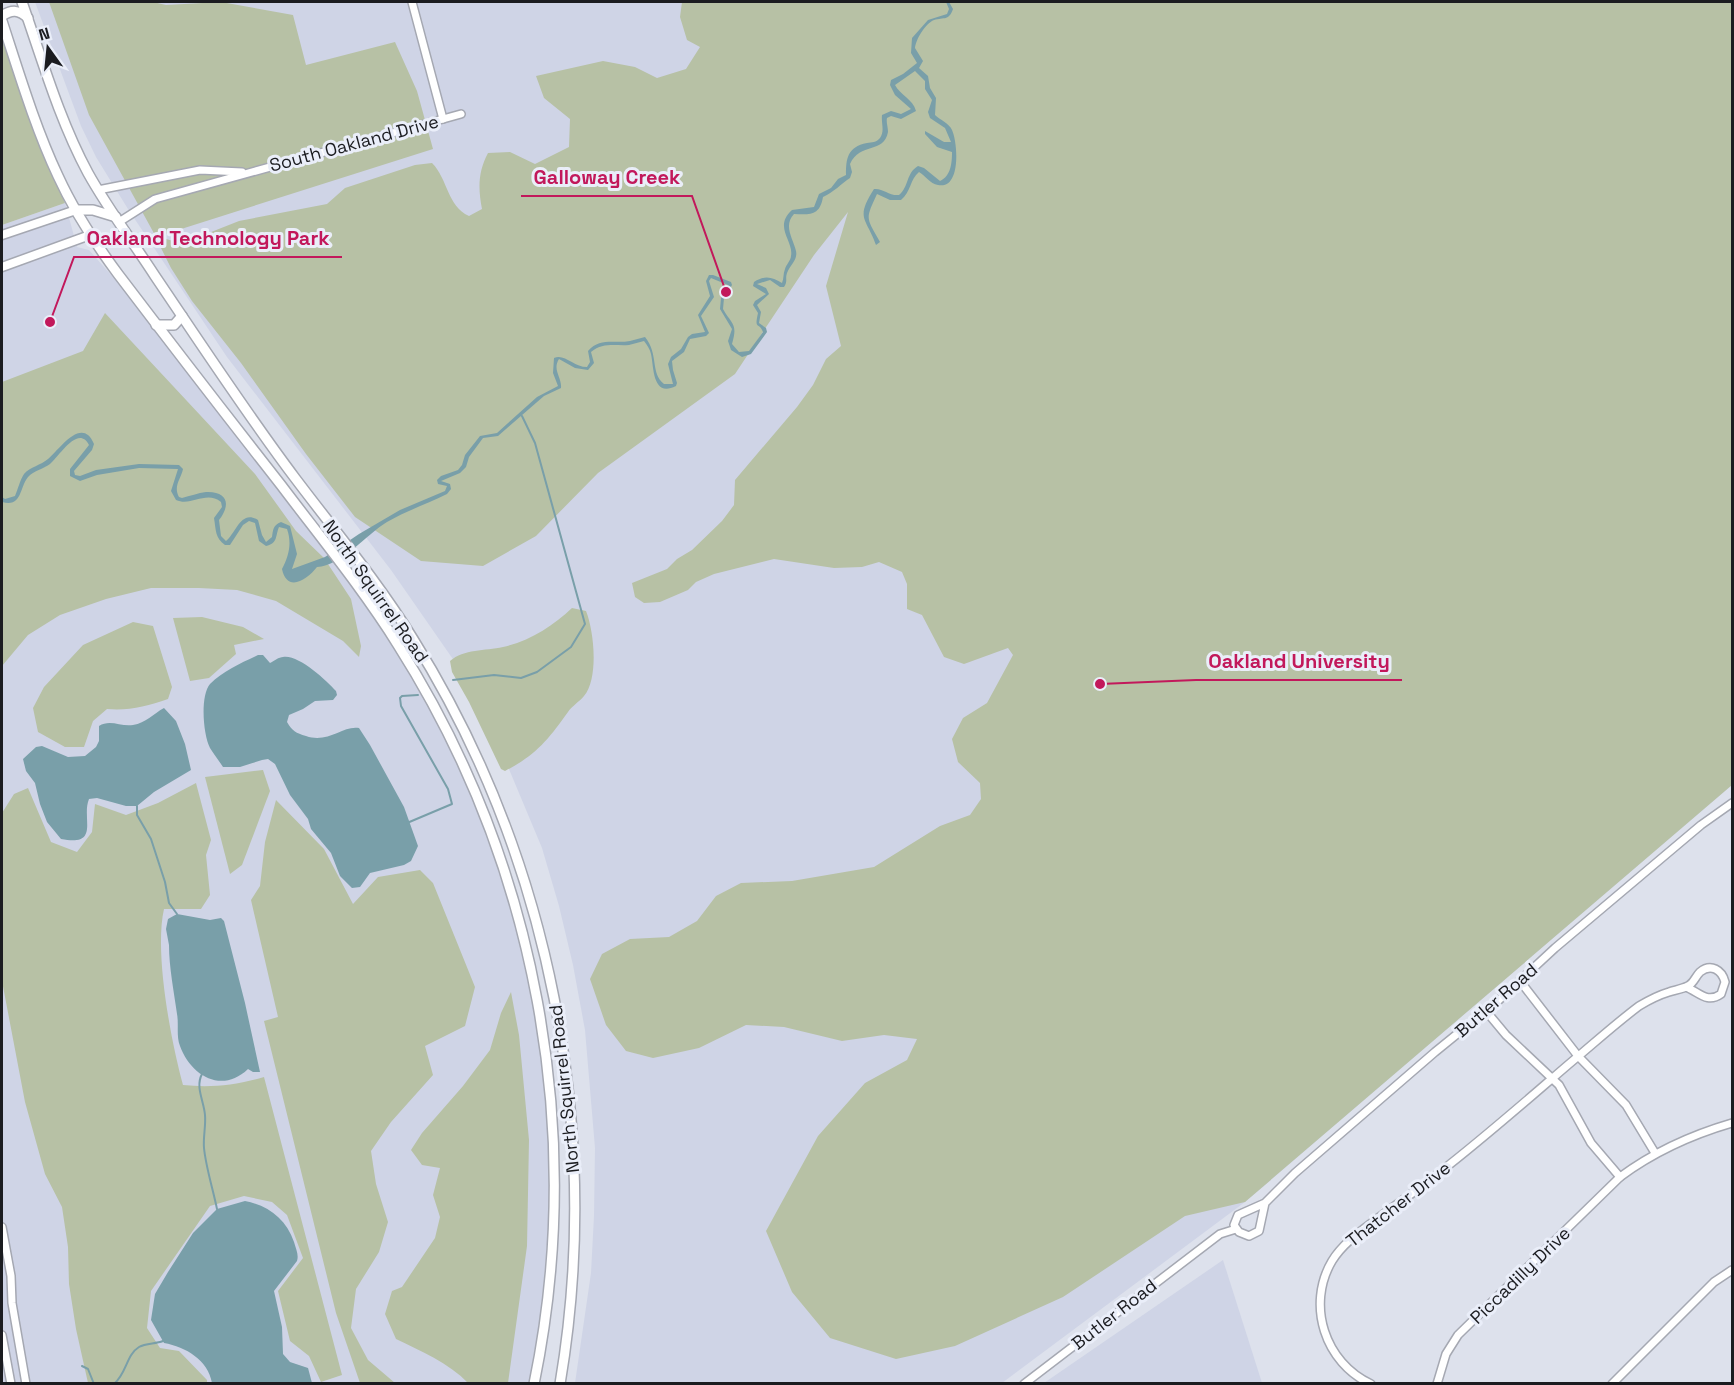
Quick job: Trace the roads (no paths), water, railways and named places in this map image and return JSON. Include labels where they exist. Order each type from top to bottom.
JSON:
[{"type":"main road","name":"North Squirrel Road","points":[[22,2],[69,134],[98,190],[244,408],[363,567],[422,653],[477,756],[528,894],[556,1007],[563,1053],[573,1153],[573,1267],[560,1383]]},
{"type":"main road","points":[[2,16],[16,11],[28,18]]},
{"type":"main road","name":"North Squirrel Road","points":[[2,21],[58,177],[90,235],[350,575],[400,648],[436,709],[462,761],[497,847],[530,965],[549,1080],[554,1173],[550,1270],[544,1326],[534,1383]]},
{"type":"main road","points":[[76,210],[93,210],[117,220]]},
{"type":"main road","points":[[156,324],[174,325],[182,316]]},
{"type":"street","points":[[412,2],[443,119]]},
{"type":"street","name":"South Oakland Drive","points":[[117,220],[155,199],[461,114]]},
{"type":"street","name":"South Oakland Drive","points":[[98,190],[200,170],[247,172]]},
{"type":"street","points":[[2,235],[76,210]]},
{"type":"street","points":[[2,267],[90,235]]},
{"type":"street","name":"Butler Road","points":[[1265,1203],[1259,1231],[1249,1236],[1236,1229],[1235,1221],[1238,1215],[1265,1203],[1304,1165],[1486,1011],[1626,888],[1701,825],[1732,803]]},
{"type":"street","points":[[1707,968],[1720,971],[1725,982],[1721,994],[1711,999],[1686,987],[1707,968]]},
{"type":"street","points":[[1520,981],[1578,1056],[1626,1105],[1656,1153]]},
{"type":"street","name":"Thatcher Drive","points":[[1371,1383],[1344,1364],[1325,1335],[1320,1300],[1323,1282],[1333,1260],[1353,1238],[1440,1172],[1645,1002],[1686,987]]},
{"type":"street","points":[[1486,1011],[1506,1035],[1559,1085],[1591,1143],[1620,1177]]},
{"type":"street","name":"Piccadilly Drive","points":[[1437,1383],[1446,1354],[1458,1335],[1620,1177],[1656,1153],[1695,1134],[1732,1123]]},
{"type":"street","points":[[2,1227],[26,1383]]},
{"type":"street","name":"Butler Road","points":[[1024,1383],[1220,1234],[1236,1229]]},
{"type":"street","points":[[1612,1383],[1714,1282],[1732,1270]]},
{"type":"street","points":[[2,1335],[10,1383]]},
{"type":"waterway","points":[[453,680],[494,675],[521,678],[537,672],[571,647],[585,624],[535,443],[522,416]]},
{"type":"waterway","points":[[407,823],[452,804],[448,789],[401,706],[402,696],[418,695]]},
{"type":"waterway","points":[[137,806],[137,815],[151,839],[165,882],[169,903],[177,914]]},
{"type":"waterway","points":[[202,1074],[199,1084],[205,1115],[204,1148],[217,1209]]},
{"type":"waterway","points":[[114,1384],[122,1375],[135,1350],[163,1341]]},
{"type":"waterway","points":[[82,1366],[88,1369],[94,1384]]},
{"type":"place","name":"Galloway Creek","points":[[726,292]]},
{"type":"place","name":"Oakland Technology Park","points":[[50,322]]},
{"type":"place","name":"Oakland University","points":[[1100,684]]}]
